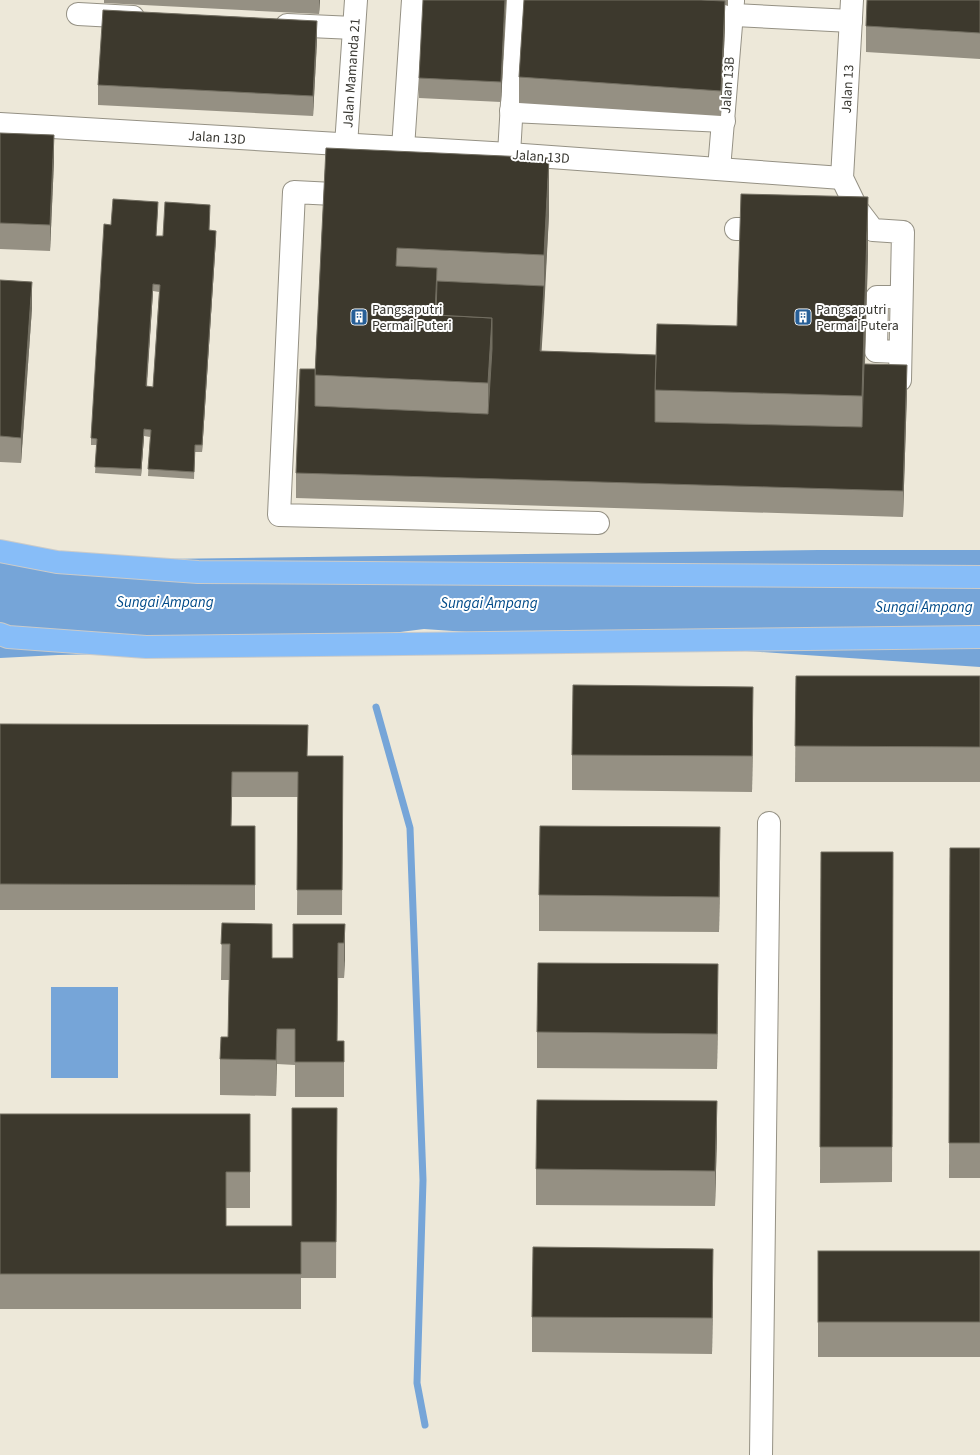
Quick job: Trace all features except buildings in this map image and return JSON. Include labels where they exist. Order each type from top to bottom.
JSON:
[{"type":"highway","points":[[0,551],[56,562],[198,572],[980,577]]},
{"type":"highway","points":[[0,634],[8,637],[146,647],[980,637]]},
{"type":"street","name":"Jalan Mamanda 21","points":[[346,145],[356,0]]},
{"type":"street","points":[[403,148],[413,0]]},
{"type":"street","name":"Jalan 13","points":[[842,178],[852,0]]},
{"type":"street","points":[[496,200],[503,198],[509,187],[509,154],[512,111],[523,3]]},
{"type":"street","points":[[677,12],[733,8],[851,22]]},
{"type":"street","name":"Jalan 13B","points":[[720,169],[733,8]]},
{"type":"street","points":[[78,14],[149,18]]},
{"type":"street","points":[[267,24],[354,28]]},
{"type":"street","points":[[512,111],[724,122]]},
{"type":"street","name":"Jalan 13D","points":[[0,124],[509,154],[842,178]]},
{"type":"street","points":[[458,174],[461,151]]},
{"type":"street","points":[[842,178],[857,209],[874,230]]},
{"type":"street","points":[[373,196],[294,192],[279,515],[598,523]]},
{"type":"street","points":[[736,229],[790,229]]},
{"type":"street","points":[[851,230],[903,232],[900,297],[900,380]]},
{"type":"street","points":[[761,1455],[769,823]]},
{"type":"water","name":"Sungai Ampang","points":[[0,548],[162,559],[819,550],[980,550],[980,667],[424,629],[251,651],[58,655],[0,658]]},
{"type":"water","points":[[51,987],[118,987],[118,1078],[51,1078]]},
{"type":"waterway","points":[[376,707],[410,828],[423,1180],[417,1383],[425,1425]]},
{"type":"place","name":"Pangsaputri Permai Puteri","points":[[359,317]]},
{"type":"place","name":"Pangsaputri Permai Putera","points":[[803,317]]}]
